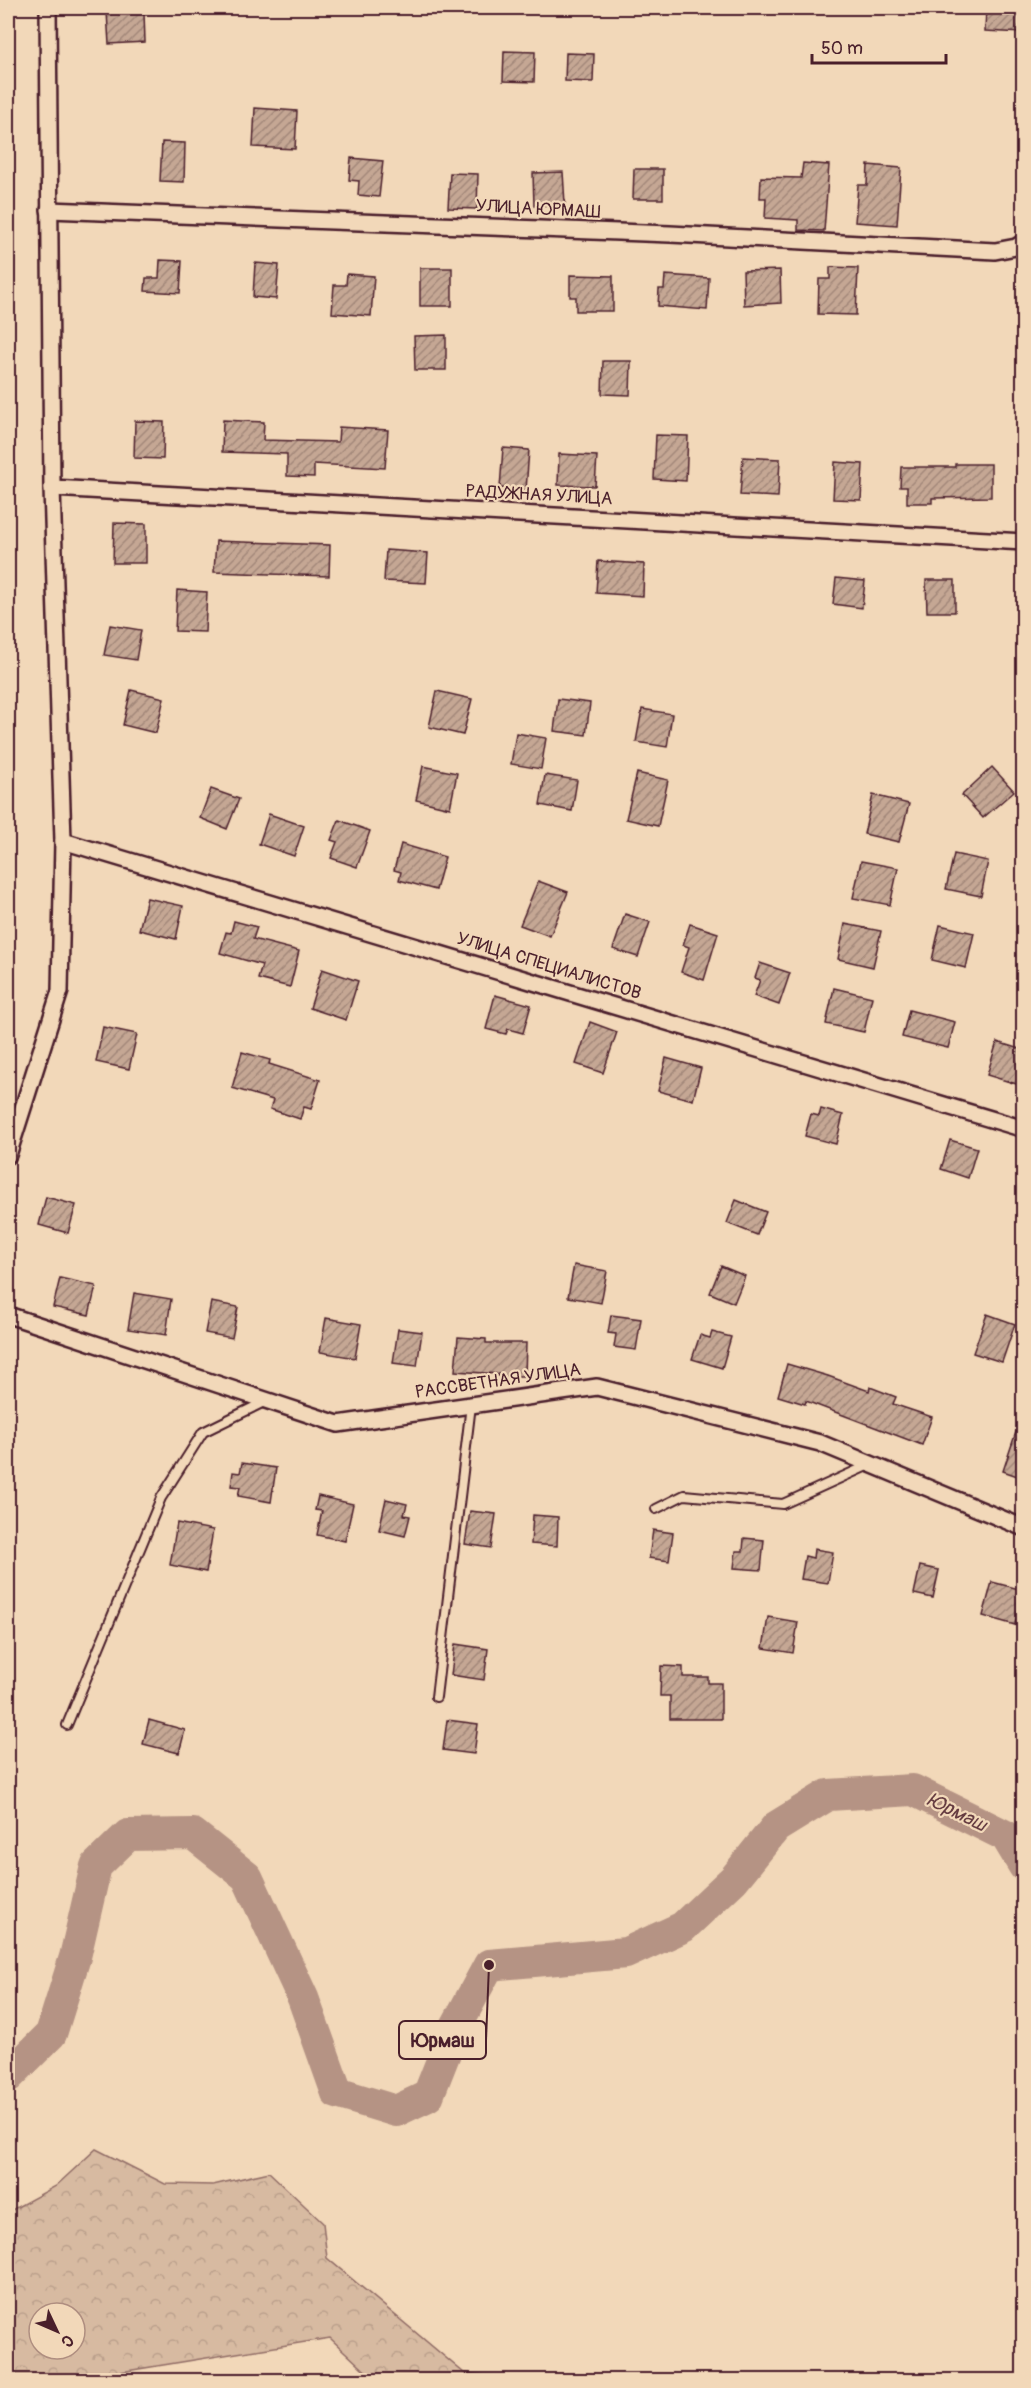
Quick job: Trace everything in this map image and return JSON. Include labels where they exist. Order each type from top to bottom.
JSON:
[{"type":"street","points":[[8,1155],[60,991],[63,841],[52,488],[48,8]]},
{"type":"street","name":"УЛИЦА ЮРМАШ","points":[[49,210],[564,230],[995,251],[1016,247],[1023,242]]},
{"type":"street","name":"РАДУЖНАЯ УЛИЦА","points":[[52,488],[1023,542]]},
{"type":"street","name":"УЛИЦА СПЕЦИАЛИСТОВ","points":[[63,841],[1023,1129]]},
{"type":"street","name":"РАССВЕТНАЯ УЛИЦА","points":[[8,1315],[338,1424],[597,1387],[820,1443],[1023,1528]]},
{"type":"lane","points":[[67,1725],[161,1498],[203,1431],[266,1401]]},
{"type":"lane","points":[[436,1696],[471,1405]]},
{"type":"lane","points":[[656,1509],[684,1495],[783,1504],[870,1464]]},
{"type":"green space","points":[[96,2149],[165,2184],[213,2185],[269,2172],[323,2223],[327,2258],[464,2373],[545,2380],[375,2380],[330,2338],[83,2380],[8,2380],[8,2212],[56,2186]]},
{"type":"building","points":[[115,8],[134,8],[134,13],[144,13],[145,42],[109,44],[107,12],[115,12]]},
{"type":"building","points":[[986,8],[1023,8],[1023,33],[985,31]]},
{"type":"building","points":[[504,51],[535,52],[534,82],[503,81]]},
{"type":"building","points":[[566,53],[594,54],[593,82],[565,81]]},
{"type":"building","points":[[255,108],[297,111],[295,149],[253,147]]},
{"type":"building","points":[[162,142],[185,143],[184,182],[160,181]]},
{"type":"building","points":[[351,158],[383,161],[379,197],[358,195],[359,181],[349,180]]},
{"type":"building","points":[[803,163],[829,165],[824,231],[798,230],[798,220],[765,218],[766,198],[760,198],[761,177],[801,178]]},
{"type":"building","points":[[868,165],[901,168],[897,225],[855,222],[858,185],[867,185]]},
{"type":"building","points":[[634,169],[663,169],[663,199],[633,199]]},
{"type":"building","points":[[563,172],[565,204],[534,206],[533,173]]},
{"type":"building","points":[[450,173],[478,174],[477,209],[448,208]]},
{"type":"building","points":[[160,260],[182,261],[180,293],[145,291],[146,278],[159,278]]},
{"type":"building","points":[[255,263],[279,265],[276,299],[253,297]]},
{"type":"building","points":[[830,267],[858,268],[856,315],[818,314],[819,279],[830,279]]},
{"type":"building","points":[[420,268],[452,268],[452,306],[420,306]]},
{"type":"building","points":[[780,270],[781,303],[744,305],[743,271]]},
{"type":"building","points":[[347,274],[374,276],[371,316],[332,313],[334,285],[346,285]]},
{"type":"building","points":[[570,275],[613,276],[613,311],[576,311],[576,297],[570,297]]},
{"type":"building","points":[[665,275],[709,278],[707,310],[658,306],[659,289],[664,289]]},
{"type":"building","points":[[446,335],[446,370],[415,370],[414,336]]},
{"type":"building","points":[[603,361],[631,361],[630,395],[602,394]]},
{"type":"building","points":[[223,420],[264,422],[263,440],[338,442],[339,427],[388,430],[385,468],[314,464],[314,477],[287,476],[287,454],[222,452]]},
{"type":"building","points":[[135,421],[164,422],[163,459],[134,458]]},
{"type":"building","points":[[656,435],[688,436],[686,481],[654,479]]},
{"type":"building","points":[[503,448],[529,450],[526,490],[500,488]]},
{"type":"building","points":[[559,454],[597,456],[595,486],[558,485]]},
{"type":"building","points":[[743,457],[780,459],[778,497],[740,495]]},
{"type":"building","points":[[835,462],[863,464],[861,500],[833,499]]},
{"type":"building","points":[[955,464],[991,464],[991,497],[932,498],[932,503],[907,503],[907,487],[900,487],[901,467],[955,467]]},
{"type":"building","points":[[114,523],[146,524],[146,563],[113,563]]},
{"type":"building","points":[[216,541],[330,545],[329,576],[214,572]]},
{"type":"building","points":[[386,550],[428,553],[426,583],[384,581]]},
{"type":"building","points":[[598,561],[644,564],[643,596],[596,593]]},
{"type":"building","points":[[836,578],[865,581],[862,608],[833,604]]},
{"type":"building","points":[[926,580],[955,580],[955,612],[927,612]]},
{"type":"building","points":[[177,590],[207,592],[205,632],[175,631]]},
{"type":"building","points":[[110,625],[141,630],[136,660],[104,655]]},
{"type":"building","points":[[131,690],[164,698],[156,733],[123,725]]},
{"type":"building","points":[[437,691],[472,699],[463,735],[429,727]]},
{"type":"building","points":[[558,699],[590,703],[586,735],[554,731]]},
{"type":"building","points":[[642,709],[672,714],[667,747],[636,742]]},
{"type":"building","points":[[516,733],[546,738],[541,769],[511,764]]},
{"type":"building","points":[[423,766],[457,773],[450,808],[416,800]]},
{"type":"building","points":[[992,767],[1014,791],[983,818],[962,795]]},
{"type":"building","points":[[637,773],[668,780],[658,826],[626,819]]},
{"type":"building","points":[[545,775],[577,780],[572,811],[540,805]]},
{"type":"building","points":[[211,789],[239,799],[227,829],[200,818]]},
{"type":"building","points":[[873,795],[909,804],[899,842],[864,834]]},
{"type":"building","points":[[269,814],[304,826],[294,856],[259,844]]},
{"type":"building","points":[[339,820],[370,831],[357,867],[331,858],[337,842],[331,840]]},
{"type":"building","points":[[401,844],[445,857],[436,890],[399,880],[401,872],[394,870]]},
{"type":"building","points":[[954,854],[988,861],[981,896],[946,889]]},
{"type":"building","points":[[861,861],[898,868],[890,905],[853,898]]},
{"type":"building","points":[[538,881],[568,892],[550,936],[520,925]]},
{"type":"building","points":[[147,898],[183,906],[176,939],[139,930]]},
{"type":"building","points":[[625,914],[650,922],[638,957],[613,949]]},
{"type":"building","points":[[234,921],[257,927],[253,939],[299,951],[290,987],[258,979],[262,965],[220,953],[226,932],[231,933]]},
{"type":"building","points":[[690,924],[718,933],[704,980],[681,972],[689,947],[683,945]]},
{"type":"building","points":[[845,924],[881,931],[873,967],[838,959]]},
{"type":"building","points":[[940,925],[974,933],[966,968],[932,960]]},
{"type":"building","points":[[760,963],[790,973],[779,1005],[754,996],[760,980],[755,978]]},
{"type":"building","points":[[322,969],[358,981],[346,1020],[310,1008]]},
{"type":"building","points":[[834,988],[872,997],[864,1032],[826,1024]]},
{"type":"building","points":[[495,995],[531,1005],[523,1033],[508,1029],[506,1034],[486,1029]]},
{"type":"building","points":[[909,1010],[955,1022],[948,1048],[902,1037]]},
{"type":"building","points":[[590,1022],[617,1032],[603,1073],[576,1064]]},
{"type":"building","points":[[103,1027],[137,1034],[129,1069],[96,1062]]},
{"type":"building","points":[[997,1042],[1023,1050],[1023,1086],[987,1075]]},
{"type":"building","points":[[242,1052],[270,1060],[269,1064],[320,1080],[311,1109],[304,1107],[300,1119],[270,1109],[273,1100],[232,1088]]},
{"type":"building","points":[[666,1058],[701,1068],[693,1100],[658,1091]]},
{"type":"building","points":[[821,1109],[843,1115],[836,1144],[805,1136],[811,1114],[819,1116]]},
{"type":"building","points":[[950,1140],[977,1148],[968,1178],[941,1169]]},
{"type":"building","points":[[46,1197],[76,1205],[68,1233],[39,1225]]},
{"type":"building","points":[[736,1200],[766,1212],[757,1235],[727,1223]]},
{"type":"building","points":[[574,1265],[607,1271],[601,1303],[568,1297]]},
{"type":"building","points":[[721,1266],[745,1276],[734,1303],[710,1293]]},
{"type":"building","points":[[60,1278],[96,1286],[89,1315],[53,1307]]},
{"type":"building","points":[[134,1293],[171,1299],[166,1335],[128,1329]]},
{"type":"building","points":[[211,1302],[238,1307],[232,1338],[205,1333]]},
{"type":"building","points":[[987,1314],[1015,1324],[1002,1362],[973,1353]]},
{"type":"building","points":[[611,1315],[641,1319],[636,1350],[614,1347],[616,1334],[608,1333]]},
{"type":"building","points":[[326,1318],[361,1324],[355,1358],[320,1352]]},
{"type":"building","points":[[398,1329],[422,1332],[417,1366],[393,1363]]},
{"type":"building","points":[[712,1332],[731,1337],[722,1368],[692,1359],[700,1335],[710,1338]]},
{"type":"building","points":[[458,1337],[486,1339],[486,1343],[526,1343],[525,1376],[498,1376],[498,1374],[455,1371]]},
{"type":"building","points":[[787,1364],[869,1391],[870,1387],[896,1397],[893,1404],[932,1417],[922,1445],[806,1401],[805,1404],[778,1396]]},
{"type":"building","points":[[1021,1417],[1023,1418],[1023,1478],[1003,1471]]},
{"type":"building","points":[[242,1463],[276,1468],[271,1502],[238,1496],[240,1487],[231,1486],[233,1472],[240,1473]]},
{"type":"building","points":[[318,1496],[353,1504],[345,1541],[317,1535],[322,1511],[315,1510]]},
{"type":"building","points":[[386,1499],[407,1504],[404,1515],[410,1516],[405,1536],[379,1530]]},
{"type":"building","points":[[470,1511],[496,1514],[491,1548],[465,1544]]},
{"type":"building","points":[[533,1515],[558,1517],[557,1546],[531,1544]]},
{"type":"building","points":[[177,1523],[213,1530],[206,1572],[170,1565]]},
{"type":"building","points":[[653,1530],[673,1533],[669,1561],[649,1558]]},
{"type":"building","points":[[744,1538],[764,1540],[761,1570],[734,1568],[736,1551],[743,1551]]},
{"type":"building","points":[[814,1549],[833,1552],[828,1583],[801,1579],[805,1556],[813,1558]]},
{"type":"building","points":[[920,1566],[939,1570],[933,1598],[914,1594]]},
{"type":"building","points":[[992,1582],[1023,1590],[1015,1625],[983,1616]]},
{"type":"building","points":[[768,1617],[798,1622],[793,1653],[763,1648]]},
{"type":"building","points":[[455,1644],[488,1649],[484,1680],[451,1675]]},
{"type":"building","points":[[661,1666],[683,1667],[683,1677],[708,1677],[708,1683],[721,1683],[721,1719],[670,1719],[670,1696],[660,1696]]},
{"type":"building","points":[[149,1720],[185,1730],[179,1753],[143,1744]]},
{"type":"building","points":[[447,1720],[478,1724],[474,1754],[443,1750]]},
{"type":"waterway","name":"Юрмаш","points":[[8,2077],[51,2034],[75,1957],[96,1866],[128,1835],[193,1834],[247,1877],[303,1998],[337,2093],[396,2111],[428,2096],[454,2030],[489,1965],[626,1953],[683,1927],[734,1879],[776,1827],[828,1795],[913,1790],[1006,1836],[1024,1866]]},
{"type":"place","name":"Юрмаш","points":[[489,1965]]}]
